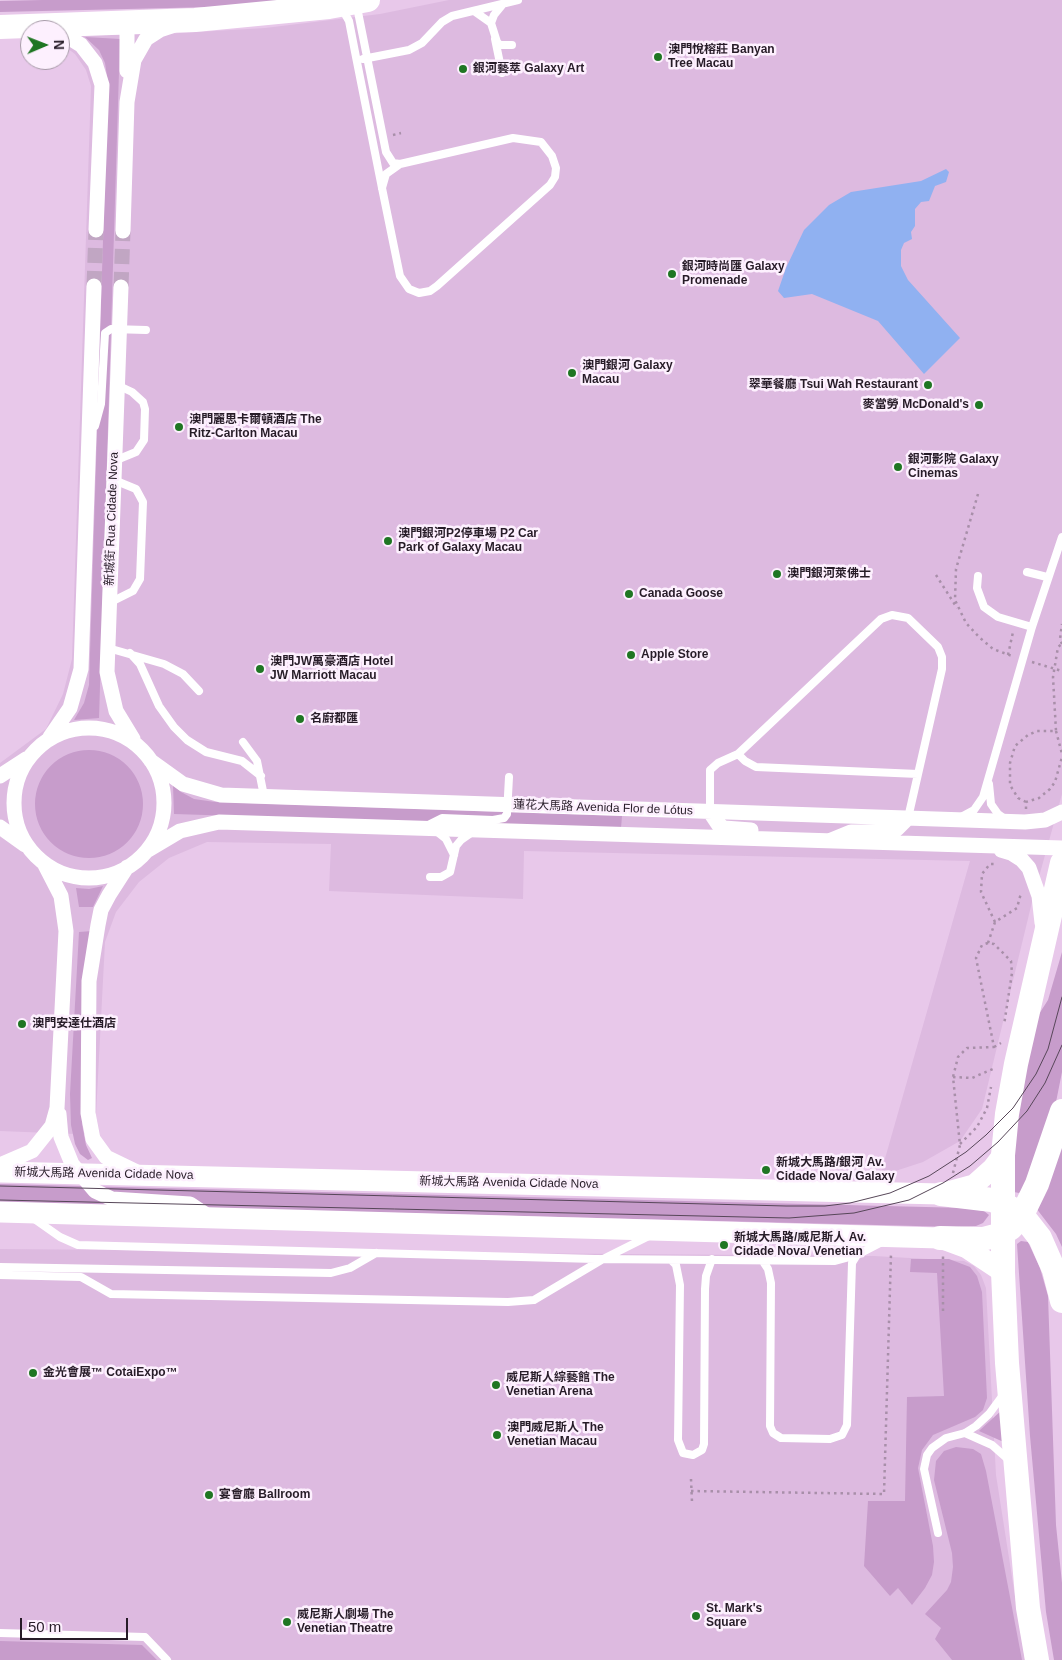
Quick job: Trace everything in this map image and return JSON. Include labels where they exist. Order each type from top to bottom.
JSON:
[{"type":"main road","points":[[70,28],[195,20],[329,7],[367,0]]},
{"type":"main road","points":[[0,27],[20,28]]},
{"type":"main road","points":[[1012,1210],[1003,1155],[1014,1025],[1042,942],[1062,863]]},
{"type":"main road","points":[[1014,1025],[1047,986],[1062,930]]},
{"type":"main road","points":[[1037,1660],[1028,1608],[1015,1464],[1002,1234],[1012,1210],[1041,1174],[1062,1112]]},
{"type":"main road","name":"新城大馬路 Avenida Cidade Nova","points":[[0,1172],[945,1193],[974,1185],[994,1168],[1003,1155]]},
{"type":"main road","points":[[945,1193],[976,1196],[1012,1210],[1034,1228],[1049,1256],[1062,1301]]},
{"type":"main road","points":[[0,1212],[892,1237],[942,1247],[967,1248],[1003,1272]]},
{"type":"main road","points":[[942,1247],[1002,1234]]},
{"type":"street","points":[[127,102],[134,60],[146,40],[160,30],[195,20]]},
{"type":"street","points":[[123,231],[127,102],[127,24]]},
{"type":"street","points":[[70,39],[81,45],[95,63],[102,85],[96,230]]},
{"type":"street","name":"新城街 Rua Cidade Nova","points":[[48,740],[70,708],[81,669],[94,286]]},
{"type":"street","name":"新城街 Rua Cidade Nova","points":[[121,287],[107,672],[110,692],[125,729],[137,745]]},
{"type":"street","points":[[0,776],[30,756],[48,740],[73,729],[100,728],[113,732],[137,745],[151,761],[161,782],[164,806],[160,829],[148,850]]},
{"type":"street","points":[[30,756],[21,771],[16,786],[14,803],[21,835],[30,850]]},
{"type":"street","name":"蓮花大馬路 Avenida Flor de Lótus","points":[[151,761],[166,774],[202,791],[221,795],[1008,822],[1045,820],[1062,812]]},
{"type":"street","points":[[710,812],[718,824],[724,828],[793,832],[819,842],[851,832],[886,832],[897,829],[908,818]]},
{"type":"street","points":[[44,864],[61,873],[80,878],[107,877],[119,872],[148,850],[180,831],[219,822],[1062,848]]},
{"type":"street","points":[[0,827],[30,850],[44,864],[54,881],[65,912],[66,931],[58,1120],[61,1137],[78,1173],[95,1191],[112,1200],[183,1202],[190,1204],[211,1218]]},
{"type":"street","points":[[990,847],[1011,853],[1022,860],[1029,868],[1039,896],[1042,942]]},
{"type":"street","points":[[128,866],[101,910],[89,981],[89,1128],[93,1139],[106,1157],[144,1174]]},
{"type":"street","points":[[63,1015],[73,1012],[81,1006],[84,986],[89,981]]},
{"type":"street","points":[[0,1165],[32,1151],[44,1139],[52,1126],[60,1092]]},
{"type":"lane","points":[[329,7],[345,14],[349,21],[400,276],[409,289],[419,293],[430,291],[550,185],[555,177],[556,168],[552,156],[541,142],[519,139],[400,164],[393,163],[386,152],[358,12],[360,5],[367,0]]},
{"type":"lane","points":[[356,57],[367,58],[409,50],[422,43],[442,22],[452,16],[518,0]]},
{"type":"lane","points":[[502,73],[491,22],[494,15],[504,4]]},
{"type":"lane","points":[[474,11],[491,22]]},
{"type":"lane","points":[[494,37],[500,45],[512,45]]},
{"type":"lane","points":[[382,188],[386,174],[400,164]]},
{"type":"lane","points":[[89,444],[101,404],[104,336],[108,330],[146,330]]},
{"type":"lane","points":[[114,461],[136,452],[144,440],[145,409],[143,402],[132,392],[117,385]]},
{"type":"lane","points":[[109,603],[133,591],[140,579],[143,502],[136,489],[114,480]]},
{"type":"lane","points":[[950,820],[968,814],[979,804],[1047,577],[1062,536]]},
{"type":"lane","points":[[1028,572],[1047,577]]},
{"type":"lane","points":[[978,576],[977,588],[984,607],[998,617],[1032,627]]},
{"type":"lane","points":[[710,812],[710,770],[718,763],[738,754],[881,619],[892,615],[908,618],[938,648],[942,657],[942,669],[908,818]]},
{"type":"lane","points":[[108,648],[164,664],[183,674],[199,691]]},
{"type":"lane","points":[[130,653],[140,664],[159,706],[187,740],[206,752],[242,762],[261,776]]},
{"type":"lane","points":[[243,742],[257,761],[264,796]]},
{"type":"lane","points":[[738,754],[745,761],[756,767],[918,774]]},
{"type":"lane","points":[[989,772],[991,804],[998,814],[1008,822]]},
{"type":"lane","points":[[454,855],[446,839],[430,829],[430,824],[442,818],[498,820],[507,814],[509,777]]},
{"type":"lane","points":[[430,877],[441,877],[450,872],[460,840],[475,831]]},
{"type":"lane","points":[[25,1212],[60,1237],[78,1244],[376,1253],[603,1259],[836,1261],[857,1254],[892,1237]]},
{"type":"lane","points":[[0,1275],[81,1276],[110,1294],[508,1302],[534,1300],[603,1259],[660,1231]]},
{"type":"lane","points":[[0,1267],[331,1273],[350,1268],[376,1253]]},
{"type":"lane","points":[[762,1260],[768,1268],[771,1283],[770,1426],[772,1432],[781,1438],[830,1439],[842,1435],[847,1425],[850,1273],[857,1254]]},
{"type":"lane","points":[[671,1260],[676,1265],[680,1285],[678,1440],[683,1453],[693,1456],[702,1450],[704,1439],[705,1288],[706,1276],[712,1260]]},
{"type":"lane","points":[[938,1532],[924,1469],[927,1455],[932,1448],[946,1438],[965,1433],[989,1414],[1004,1394],[1009,1379]]},
{"type":"lane","points":[[965,1433],[992,1445],[1015,1464]]},
{"type":"lane","points":[[0,1633],[145,1637],[167,1660]]},
{"type":"path","points":[[936,575],[959,612]]},
{"type":"path","points":[[1008,655],[1016,623]]},
{"type":"path","points":[[1056,731],[1037,731],[1028,735],[1014,746],[1010,762],[1010,785],[1018,798],[1026,802],[1039,798],[1050,789],[1062,755],[1056,731],[1052,688],[1058,647],[1062,644],[1060,639],[1062,624]]},
{"type":"path","points":[[1022,659],[1062,671]]},
{"type":"path","points":[[1025,822],[1026,802]]},
{"type":"path","points":[[995,922],[982,892],[982,874],[990,864],[999,863]]},
{"type":"path","points":[[994,1047],[976,958],[982,945],[988,942],[995,922],[1017,908],[1022,894],[1020,888]]},
{"type":"path","points":[[988,942],[994,944],[1011,961],[1014,1025]]},
{"type":"path","points":[[999,1052],[1002,1035]]},
{"type":"path","points":[[945,1193],[960,1145],[954,1077],[958,1057],[967,1048],[994,1047],[1001,1044]]},
{"type":"path","points":[[993,1076],[997,1060]]},
{"type":"path","points":[[954,1077],[972,1078],[995,1068]]},
{"type":"path","points":[[960,1145],[977,1127],[987,1108],[992,1084]]},
{"type":"path","points":[[942,1247],[943,1311]]},
{"type":"path","points":[[691,1479],[692,1502]]},
{"type":"shaded area","points":[[291,0],[255,6],[0,12],[0,1]]},
{"type":"shaded area","name":"澳門銀河 Galaxy Macau","points":[[449,0],[1062,0],[1062,794],[1032,902],[982,1109],[960,1141],[923,1162],[880,1176],[970,861],[524,851],[523,899],[329,891],[331,844],[207,842],[169,858],[139,882],[116,912],[105,942],[96,1115],[100,1135],[0,1131],[0,763],[46,729],[63,694],[72,659],[91,86],[86,70],[75,54],[70,50],[70,36],[163,34],[265,28],[380,14]]},
{"type":"shaded area","points":[[85,37],[120,39],[99,718],[74,720],[84,703],[89,685],[108,82],[105,63],[99,50]]},
{"type":"shaded area","points":[[89,750],[110,754],[127,766],[139,783],[143,804],[139,825],[127,842],[110,854],[89,858],[68,854],[51,842],[39,825],[35,804],[39,783],[51,766],[68,754]]},
{"type":"shaded area","points":[[173,785],[194,799],[215,802],[622,816],[621,828],[174,814]]},
{"type":"shaded area","points":[[103,886],[93,907],[79,907],[76,888],[89,889]]},
{"type":"shaded area","points":[[92,931],[81,1099],[82,1124],[86,1145],[92,1158],[88,1160],[80,1154],[75,1144],[71,1125],[70,1094],[79,932]]},
{"type":"shaded area","points":[[1062,952],[1062,1072],[1053,1117],[1025,1190],[1019,1193],[1014,1192],[1012,1141],[1032,1025],[1048,1000]]},
{"type":"shaded area","points":[[1062,1146],[1062,1247],[1056,1234],[1036,1208]]},
{"type":"shaded area","points":[[0,1184],[966,1208],[984,1211],[989,1215],[983,1223],[976,1226],[956,1227],[0,1203]]},
{"type":"shaded area","points":[[1021,1241],[1028,1242],[1040,1268],[1048,1296],[1056,1525],[1062,1583],[1062,1660],[1054,1660],[1046,1612],[1030,1436],[1017,1244]]},
{"type":"shaded area","name":"澳門威尼斯人 The Venetian Macau","points":[[0,1249],[874,1256],[964,1261],[974,1266],[981,1275],[986,1288],[996,1475],[1025,1660],[0,1660]]},
{"type":"shaded area","points":[[911,1259],[949,1259],[970,1267],[977,1276],[982,1292],[987,1398],[983,1410],[975,1417],[933,1435],[922,1450],[918,1468],[933,1546],[934,1562],[932,1575],[912,1605],[898,1588],[890,1596],[864,1566],[868,1501],[905,1501],[907,1397],[944,1396],[937,1273],[910,1272]]},
{"type":"shaded area","points":[[1003,1409],[1008,1444],[979,1431]]},
{"type":"shaded area","points":[[956,1447],[973,1449],[981,1454],[986,1471],[1022,1660],[952,1660],[935,1639],[941,1628],[925,1614],[947,1590],[951,1582],[952,1553],[934,1480],[936,1461],[944,1451]]},
{"type":"shaded area","points":[[0,1641],[142,1645],[157,1660],[0,1660]]},
{"type":"water","points":[[946,169],[949,172],[946,182],[935,186],[929,201],[921,202],[915,209],[915,226],[911,232],[912,239],[904,243],[901,250],[901,266],[908,280],[960,338],[924,374],[878,321],[812,294],[784,298],[778,291],[786,268],[804,230],[829,205],[851,192],[921,181]]},
{"type":"tunnel","points":[[94,286],[96,230]]},
{"type":"tunnel","points":[[121,287],[123,231]]},
{"type":"tram line","points":[[0,1186],[786,1206],[825,1206],[850,1203],[890,1193],[929,1176],[966,1152],[986,1135],[1013,1108],[1036,1074],[1048,1049],[1062,997]]},
{"type":"tram line","points":[[0,1200],[789,1218],[854,1213],[909,1200],[943,1183],[970,1166],[998,1142],[1027,1111],[1045,1083],[1062,1045]]},
{"type":"place","name":"澳門悅榕莊 Banyan Tree Macau","points":[[658,57]]},
{"type":"place","name":"銀河藝萃 Galaxy Art","points":[[463,69]]},
{"type":"place","name":"銀河時尚匯 Galaxy Promenade","points":[[672,274]]},
{"type":"place","name":"澳門銀河 Galaxy Macau","points":[[572,373]]},
{"type":"place","name":"翠華餐廳 Tsui Wah Restaurant","points":[[928,385]]},
{"type":"place","name":"麥當勞 McDonald's","points":[[979,405]]},
{"type":"place","name":"澳門麗思卡爾頓酒店 The Ritz-Carlton Macau","points":[[179,427]]},
{"type":"place","name":"銀河影院 Galaxy Cinemas","points":[[898,467]]},
{"type":"place","name":"澳門銀河P2停車場 P2 Car Park of Galaxy Macau","points":[[388,541]]},
{"type":"place","name":"澳門銀河萊佛士","points":[[777,574]]},
{"type":"place","name":"Canada Goose","points":[[629,594]]},
{"type":"place","name":"Apple Store","points":[[631,655]]},
{"type":"place","name":"澳門JW萬豪酒店 Hotel JW Marriott Macau","points":[[260,669]]},
{"type":"place","name":"名廚都匯","points":[[300,719]]},
{"type":"place","name":"澳門安達仕酒店","points":[[22,1024]]},
{"type":"place","name":"新城大馬路/銀河 Av. Cidade Nova/ Galaxy","points":[[766,1170]]},
{"type":"place","name":"新城大馬路/威尼斯人 Av. Cidade Nova/ Venetian","points":[[724,1245]]},
{"type":"place","name":"金光會展™ CotaiExpo™","points":[[33,1373]]},
{"type":"place","name":"威尼斯人綜藝館 The Venetian Arena","points":[[496,1385]]},
{"type":"place","name":"澳門威尼斯人 The Venetian Macau","points":[[497,1435]]},
{"type":"place","name":"宴會廳 Ballroom","points":[[209,1495]]},
{"type":"place","name":"St. Mark's Square","points":[[696,1616]]},
{"type":"place","name":"威尼斯人劇場 The Venetian Theatre","points":[[287,1622]]}]
